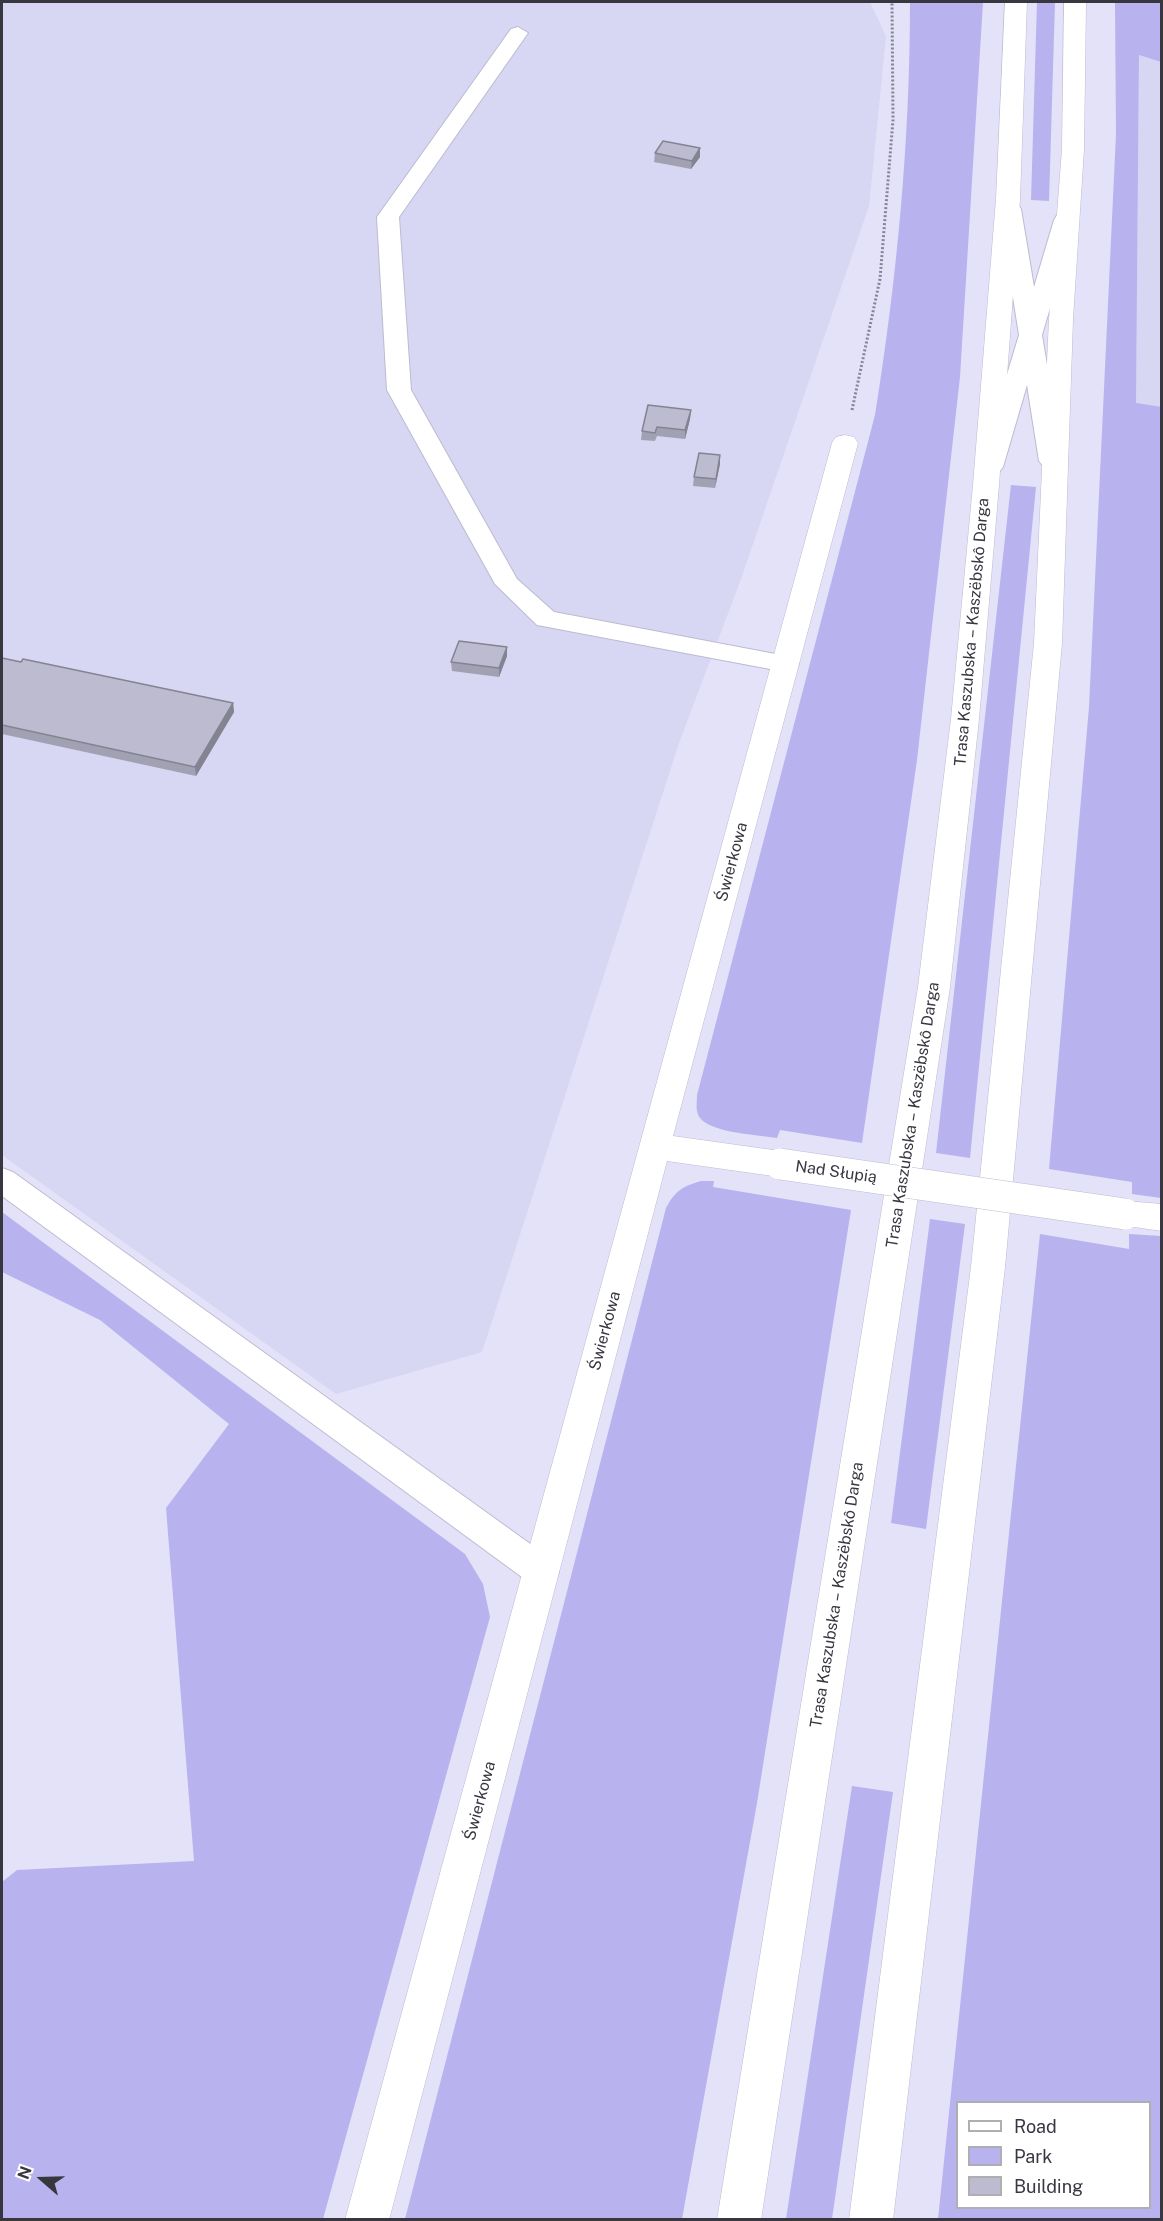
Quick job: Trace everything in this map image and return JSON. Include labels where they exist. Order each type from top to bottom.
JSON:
[{"type":"main road","name":"Trasa Kaszubska – Kaszëbskô Darga","points":[[739,2220],[934,987],[965,719],[986,485],[1008,199],[1016,2]]},
{"type":"main road","points":[[871,2220],[987,1267],[1048,643],[1056,491],[1061,319],[1070,203],[1075,2]]},
{"type":"main road","name":"Świerkowa","points":[[367,2220],[654,1146],[845,443]]},
{"type":"main road","name":"Nad Słupią","points":[[654,1146],[1161,1218]]},
{"type":"lane","points":[[519,33],[388,217],[399,390],[507,584],[546,619],[786,664]]},
{"type":"lane","points":[[1008,199],[1056,491]]},
{"type":"lane","points":[[986,485],[1070,203]]},
{"type":"lane","points":[[2,1180],[542,1572]]},
{"type":"path","points":[[845,443],[880,279],[893,120],[892,2]]},
{"type":"shaded area","points":[[2,2],[870,2],[886,36],[869,206],[741,579],[679,743],[482,1352],[336,1394],[2,1155]]},
{"type":"shaded area","points":[[1139,55],[1161,62],[1161,407],[1136,404]]},
{"type":"green space","points":[[910,2],[983,2],[960,377],[917,760],[862,1143],[780,1130],[777,1138],[725,1130],[706,1123],[697,1113],[697,1095],[875,415],[890,312],[901,209],[908,105]]},
{"type":"green space","points":[[1037,2],[1055,2],[1049,201],[1031,200]]},
{"type":"green space","points":[[1115,2],[1162,2],[1161,62],[1139,55],[1136,403],[1162,407],[1161,1198],[1132,1194],[1132,1182],[1049,1169],[1089,707],[1116,134]]},
{"type":"green space","points":[[1011,485],[1036,487],[970,1158],[936,1153]]},
{"type":"green space","points":[[701,1181],[714,1181],[713,1187],[851,1210],[757,1803],[682,2219],[405,2219],[666,1208],[680,1190]]},
{"type":"green space","points":[[2,1212],[465,1554],[483,1584],[490,1617],[323,2219],[2,2219],[2,1882],[17,1870],[194,1861],[166,1508],[229,1424],[100,1320],[2,1272]]},
{"type":"green space","points":[[930,1219],[965,1224],[926,1529],[891,1523]]},
{"type":"green space","points":[[1040,1234],[1129,1249],[1129,1234],[1161,1236],[1161,2219],[938,2219]]},
{"type":"green space","points":[[852,1786],[893,1792],[832,2219],[786,2219]]},
{"type":"building","points":[[663,141],[700,148],[692,161],[655,153]]},
{"type":"building","points":[[648,405],[691,410],[685,430],[657,427],[655,433],[642,431]]},
{"type":"building","points":[[699,453],[720,455],[716,479],[694,477]]},
{"type":"building","points":[[459,641],[507,647],[499,668],[451,662]]},
{"type":"building","points":[[2,658],[21,662],[23,659],[233,703],[195,767],[2,725]]}]
